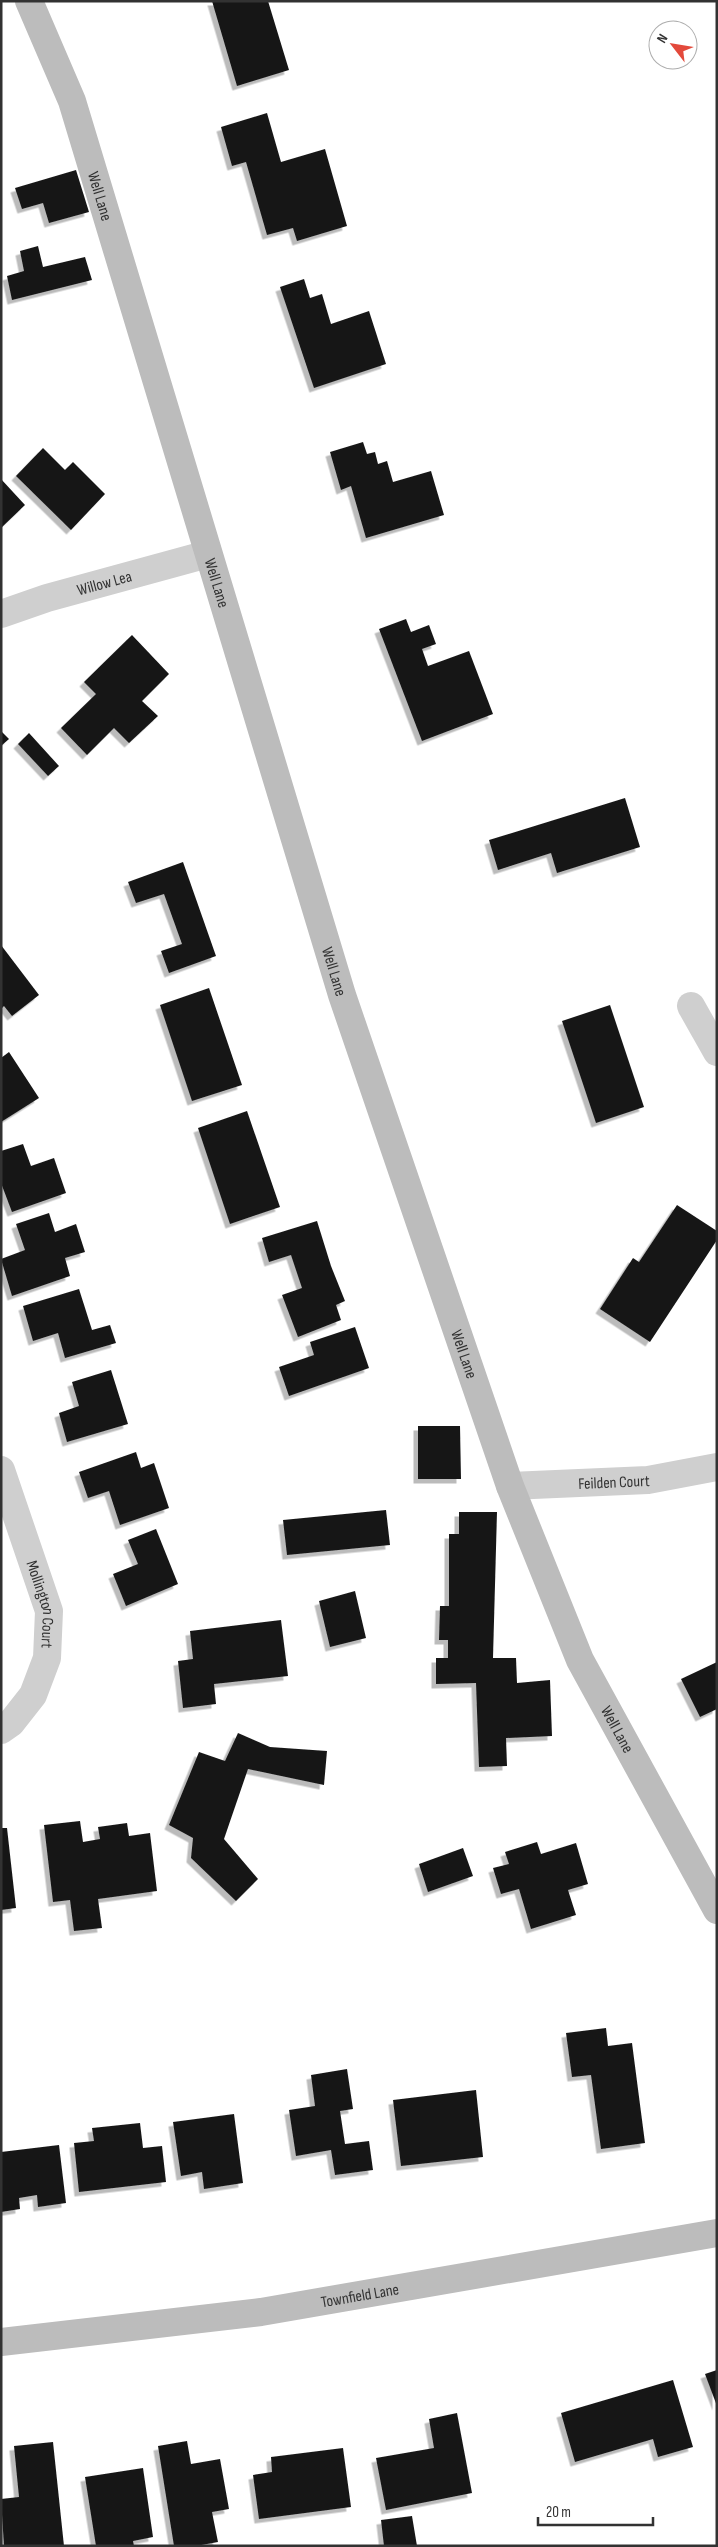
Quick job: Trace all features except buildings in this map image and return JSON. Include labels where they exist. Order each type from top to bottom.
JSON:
[{"type":"street","name":"Well Lane","points":[[29,1],[72,101],[150,354],[208,554],[342,995],[510,1486],[580,1660],[717,1910]]},
{"type":"street","name":"Willow Lea","points":[[1,614],[47,598],[208,554]]},
{"type":"street","points":[[691,1006],[717,1052]]},
{"type":"street","name":"Feilden Court","points":[[510,1486],[648,1480],[717,1467]]},
{"type":"street","name":"Mollington Court","points":[[1,1470],[49,1611],[47,1658],[33,1695],[11,1723],[1,1730]]},
{"type":"street","name":"Townfield Lane","points":[[1,2342],[261,2312],[717,2233]]}]
